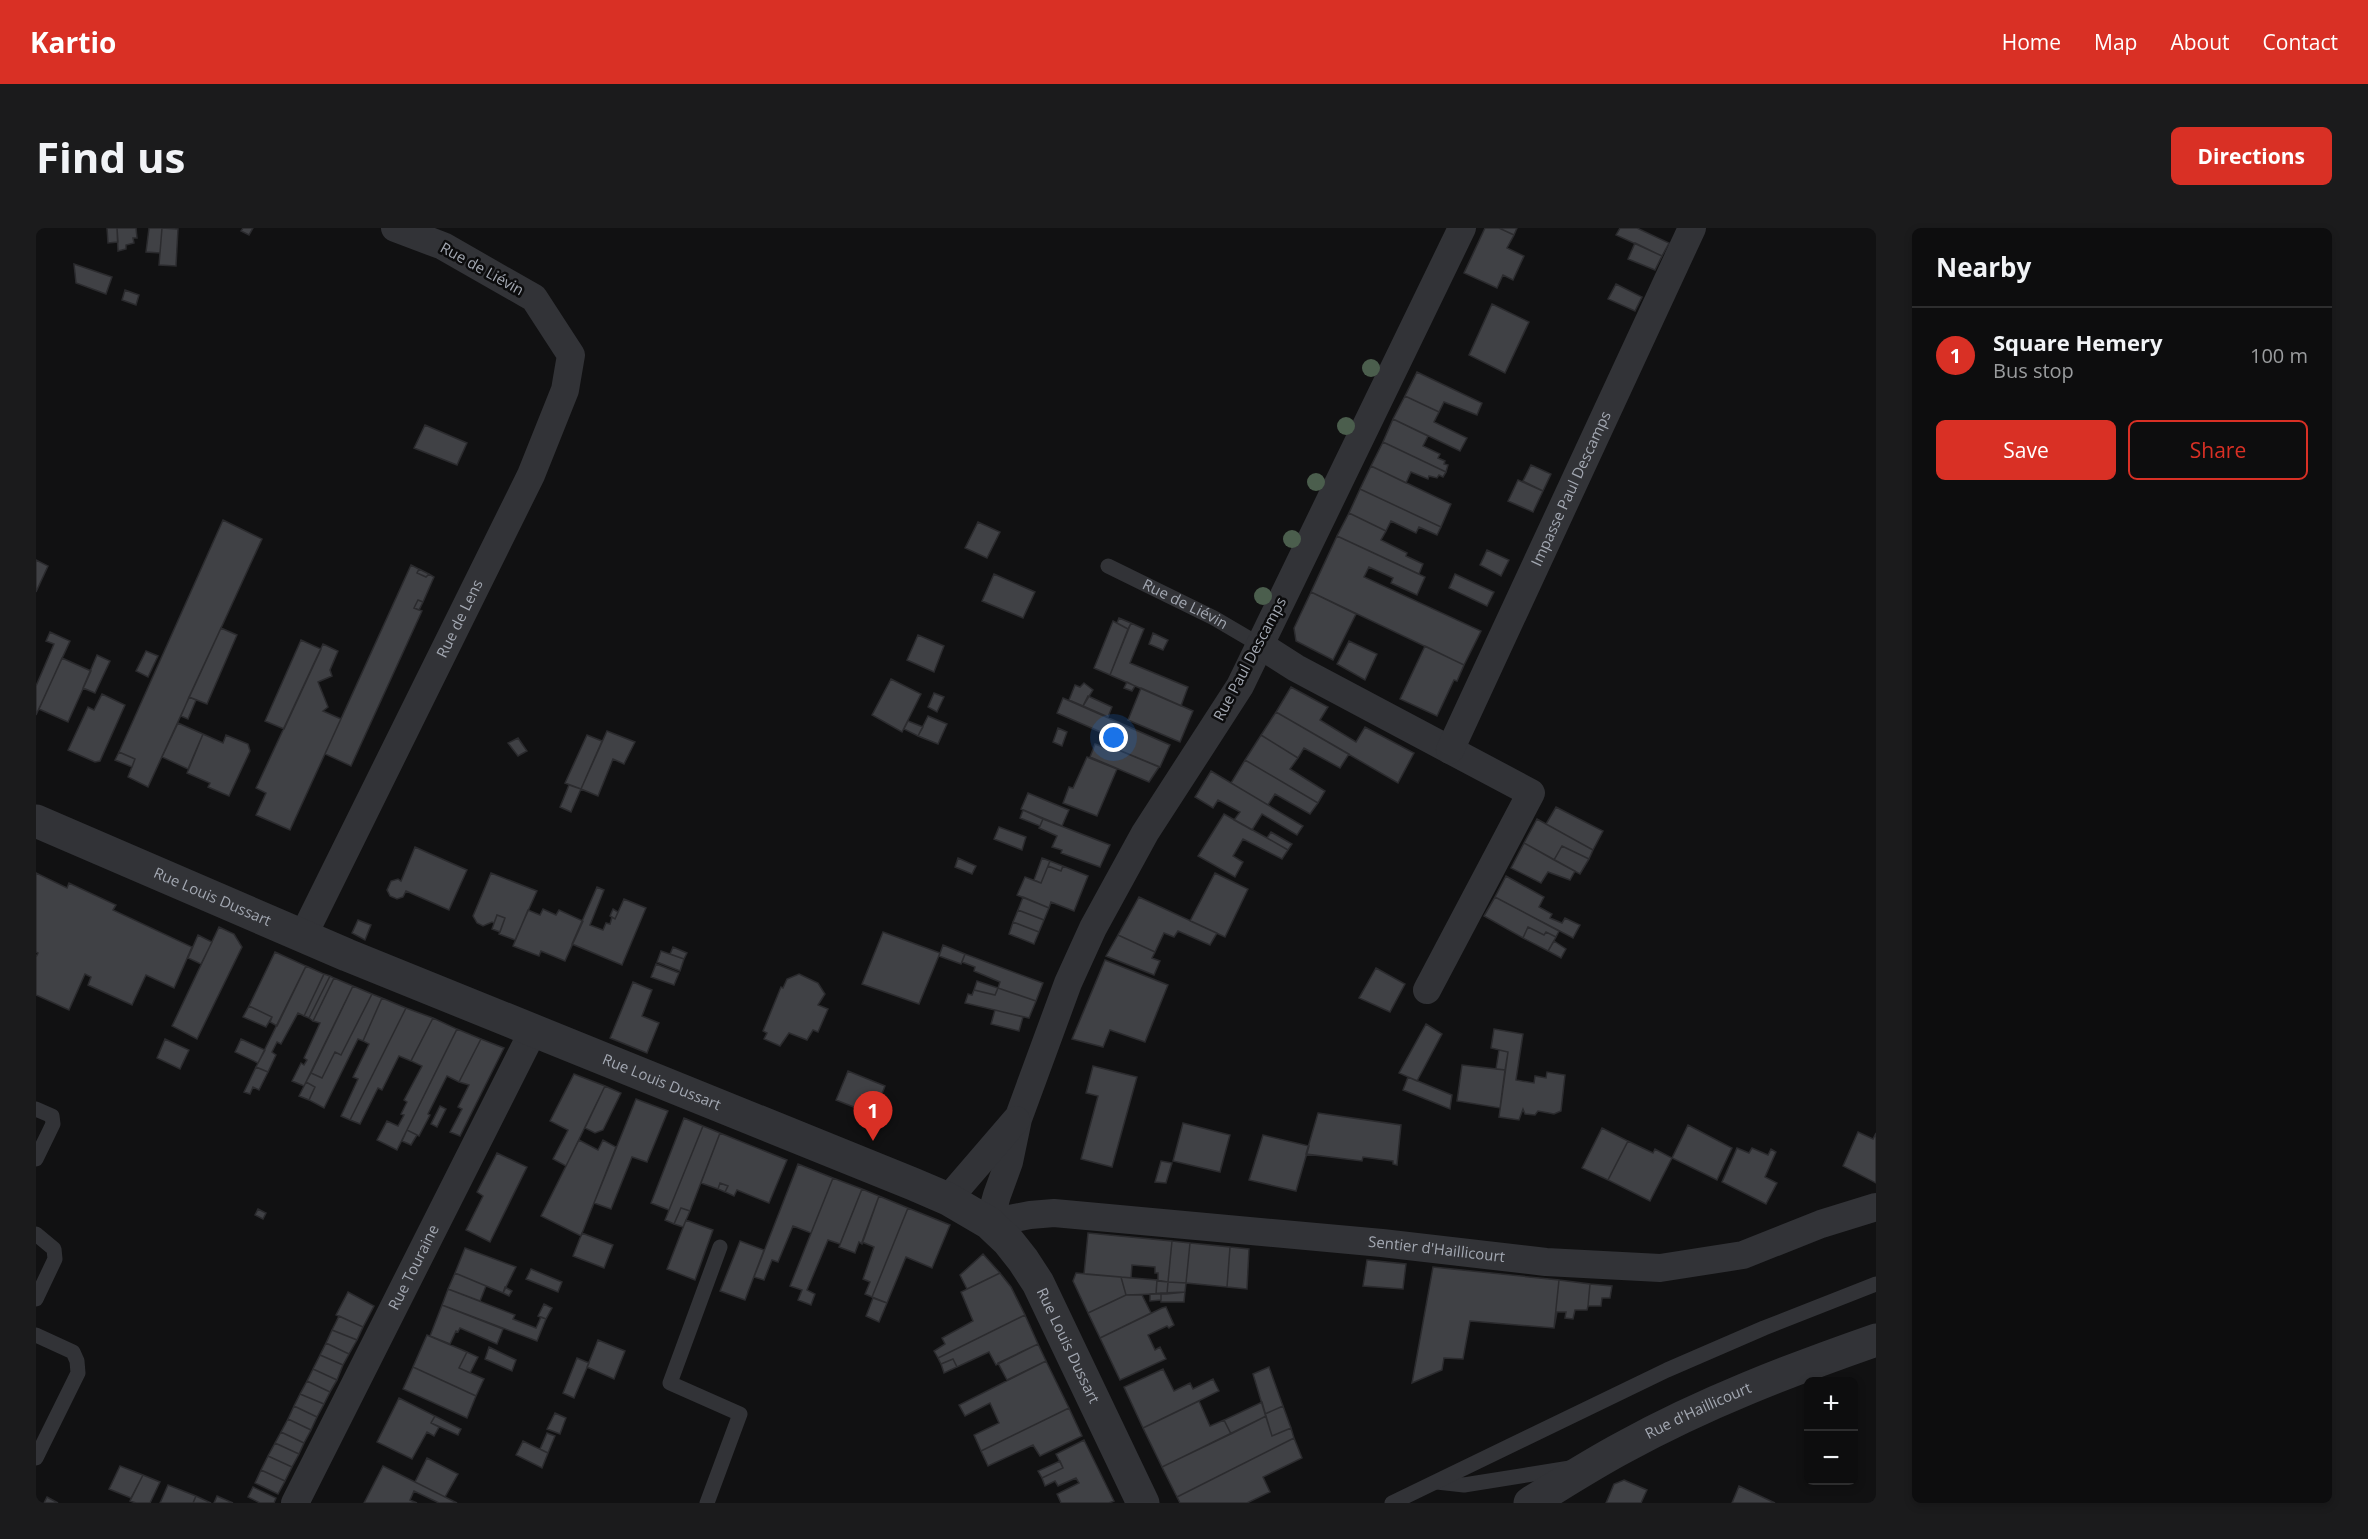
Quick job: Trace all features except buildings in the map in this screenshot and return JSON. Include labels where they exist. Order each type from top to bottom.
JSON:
[{"type":"street","name":"Rue de Liévin","points":[[395,228],[443,246],[534,298]]},
{"type":"street","name":"Rue Paul Descamps","points":[[989,1223],[1009,1162],[1018,1119],[1068,983],[1093,928],[1145,833],[1223,714],[1260,645],[1462,228]]},
{"type":"street","name":"Impasse Paul Descamps","points":[[1450,750],[1692,228]]},
{"type":"street","name":"Rue de Lens","points":[[303,936],[531,475],[565,390],[571,355],[534,298]]},
{"type":"street","points":[[1260,645],[1286,662],[1531,793],[1427,990]]},
{"type":"street","name":"Rue Louis Dussart","points":[[36,821],[303,936],[948,1199],[989,1223],[1008,1240],[1038,1283],[1143,1503]]},
{"type":"street","name":"Rue Touraine","points":[[295,1503],[533,1031]]},
{"type":"street","name":"Rue Paul Descamps","points":[[948,1199],[1018,1119]]},
{"type":"street","name":"Sentier d'Haillicourt","points":[[989,1223],[1054,1213],[1382,1243],[1546,1262],[1660,1268],[1743,1255],[1821,1224],[1876,1208]]},
{"type":"street","name":"Rue d'Haillicourt","points":[[1530,1503],[1592,1465],[1718,1401],[1788,1371],[1876,1340]]},
{"type":"lane","name":"Rue de Liévin","points":[[1108,566],[1214,618],[1260,645]]},
{"type":"lane","points":[[36,1109],[52,1116],[53,1124],[36,1159]]},
{"type":"lane","points":[[36,1234],[54,1249],[55,1259],[36,1299]]},
{"type":"lane","points":[[707,1503],[740,1414],[670,1383],[720,1248]]},
{"type":"lane","points":[[1392,1503],[1667,1370],[1764,1328],[1876,1284]]},
{"type":"lane","points":[[36,1335],[73,1352],[78,1361],[78,1372],[36,1458]]},
{"type":"lane","points":[[1437,1482],[1464,1485],[1592,1465]]},
{"type":"place","name":"Square Hemery","points":[[873,1141]]}]
